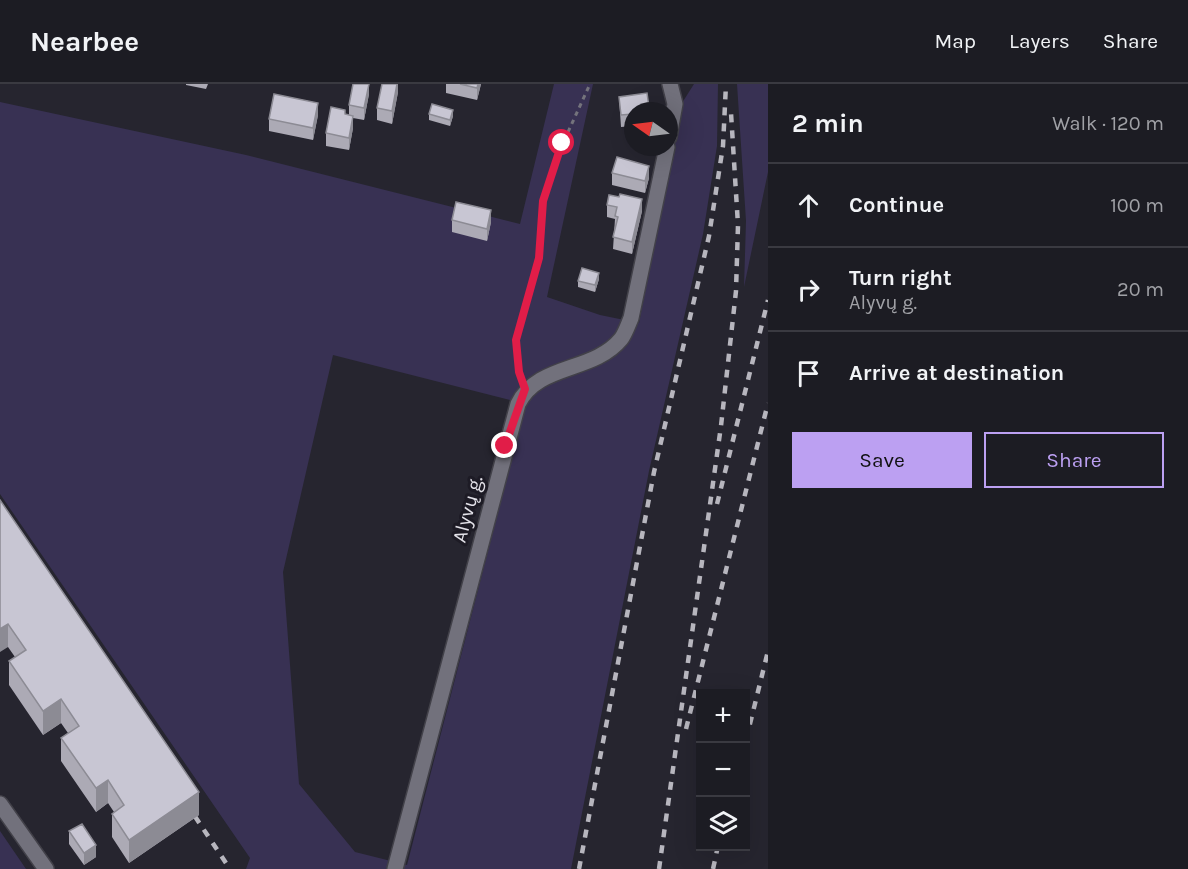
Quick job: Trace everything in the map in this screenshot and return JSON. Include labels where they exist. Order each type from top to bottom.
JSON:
[{"type":"street","points":[[670,84],[674,102]]},
{"type":"street","points":[[525,389],[538,380],[599,356],[621,339],[631,318],[665,156]]},
{"type":"street","name":"Alyvų g.","points":[[395,869],[505,446],[525,389]]},
{"type":"street","points":[[0,804],[46,869]]},
{"type":"path","points":[[525,389],[519,372],[516,340],[539,258],[543,201],[562,143],[590,84]]},
{"type":"shaded area","points":[[554,84],[593,84],[547,297],[600,315],[639,323],[672,156],[678,156],[678,123],[682,103],[694,84],[718,84],[717,146],[703,234],[649,471],[571,869],[246,869],[250,858],[0,494],[0,102],[246,155],[520,224]],"holes":[[[333,355],[526,404],[407,865],[355,852],[299,784],[283,572]]]},
{"type":"shaded area","points":[[737,84],[768,84],[768,172],[744,287],[746,221]]},
{"type":"shaded area","points":[[0,831],[26,869],[0,869]]},
{"type":"building","points":[[353,84],[369,84],[364,108],[349,105]]},
{"type":"building","points":[[382,84],[397,84],[392,111],[377,108]]},
{"type":"building","points":[[460,84],[478,84],[477,88]]},
{"type":"building","points":[[647,93],[648,102],[624,102],[624,115],[621,115],[619,97]]},
{"type":"building","points":[[274,94],[318,103],[313,128],[269,119]]},
{"type":"building","points":[[432,104],[453,110],[450,120],[429,114]]},
{"type":"building","points":[[331,107],[345,110],[345,114],[353,116],[349,138],[326,133]]},
{"type":"building","points":[[617,157],[649,166],[645,181],[612,173]]},
{"type":"building","points":[[620,194],[642,199],[632,242],[613,237],[618,217],[615,216],[617,207],[607,205],[609,195],[619,197]]},
{"type":"building","points":[[456,202],[491,210],[487,229],[452,220]]},
{"type":"building","points":[[582,268],[599,273],[595,285],[578,281]]},
{"type":"building","points":[[0,500],[199,792],[129,840],[112,814],[124,805],[108,780],[96,788],[61,738],[79,726],[61,699],[43,711],[9,661],[26,650],[8,624],[0,629]]},
{"type":"building","points":[[82,824],[96,845],[84,853],[69,831]]},
{"type":"railway","points":[[579,869],[654,472],[709,236],[723,146],[726,84]]},
{"type":"railway","points":[[659,869],[721,426],[736,291],[738,225],[731,113]]},
{"type":"railway","points":[[717,504],[768,300]]},
{"type":"railway","points":[[686,729],[768,403]]},
{"type":"railway","points":[[750,724],[768,651]]},
{"type":"railway","points":[[186,803],[230,869]]},
{"type":"railway","points":[[713,869],[717,851]]},
{"type":"route","points":[[505,446],[525,389],[519,372],[516,340],[539,258],[543,201],[555,171],[562,143]]}]
